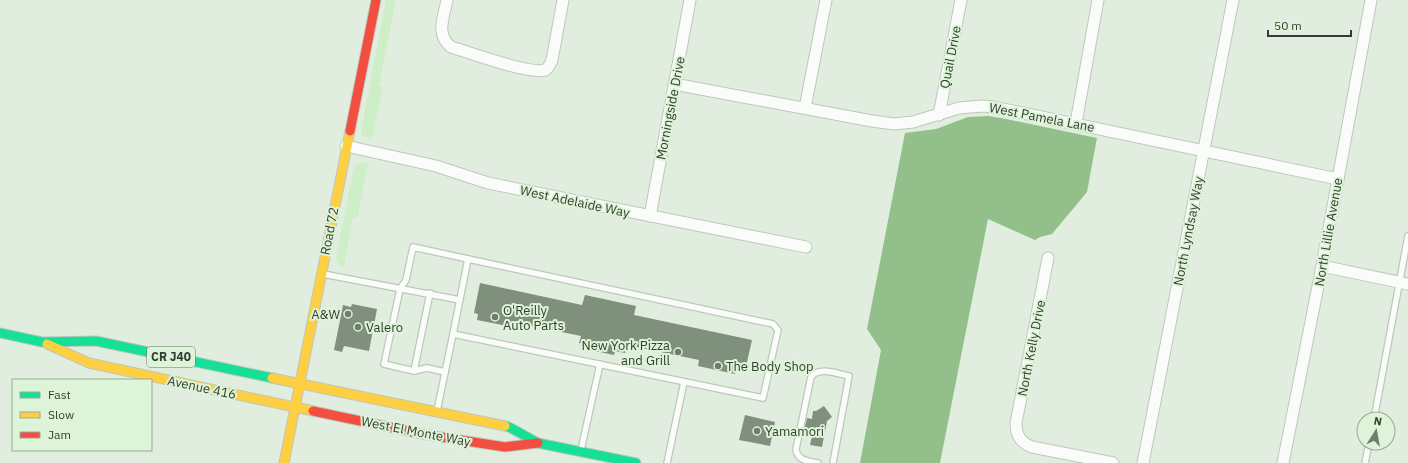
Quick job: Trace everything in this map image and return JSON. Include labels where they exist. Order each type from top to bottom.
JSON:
[{"type":"main road","name":"Road 72","points":[[284,463],[376,0]]},
{"type":"main road","name":"Avenue 416","points":[[0,333],[42,342],[89,363],[295,407]]},
{"type":"main road","name":"Avenue 416","points":[[42,342],[96,341],[300,383]]},
{"type":"main road","name":"West El Monte Way","points":[[300,383],[509,427],[538,443],[636,463]]},
{"type":"main road","name":"West El Monte Way","points":[[295,407],[422,434],[497,446],[505,447],[538,443]]},
{"type":"street","points":[[447,0],[441,29],[445,42],[450,47],[510,65],[538,71],[545,70],[549,67],[552,60],[563,0]]},
{"type":"street","name":"Morningside Drive","points":[[650,216],[690,0]]},
{"type":"street","points":[[805,108],[826,0]]},
{"type":"street","name":"Quail Drive","points":[[939,115],[961,0]]},
{"type":"street","points":[[1076,124],[1098,0]]},
{"type":"street","name":"North Lyndsay Way","points":[[1143,463],[1233,0]]},
{"type":"street","name":"North Lillie Avenue","points":[[1283,463],[1322,266],[1371,0]]},
{"type":"street","name":"West Pamela Lane","points":[[674,84],[894,124],[913,122],[958,108],[982,106],[994,107],[1338,179]]},
{"type":"street","name":"West Adelaide Way","points":[[346,146],[436,166],[488,183],[806,247]]},
{"type":"street","name":"North Kelly Drive","points":[[1048,258],[1016,423],[1016,430],[1019,438],[1025,444],[1032,447],[1113,463]]},
{"type":"street","points":[[1322,266],[1404,283]]},
{"type":"lane","points":[[1376,411],[1404,283],[1408,236]]},
{"type":"lane","points":[[445,372],[427,368],[414,370],[384,364],[400,289],[406,280],[413,247],[773,324],[778,330],[763,398],[453,334]]},
{"type":"lane","points":[[436,411],[468,259]]},
{"type":"lane","points":[[321,274],[400,289],[430,293],[460,300]]},
{"type":"lane","points":[[414,370],[430,293]]},
{"type":"lane","points":[[581,452],[600,364]]},
{"type":"lane","points":[[818,463],[800,459],[796,449],[811,377],[815,373],[822,371],[849,376],[833,463]]},
{"type":"lane","points":[[667,463],[684,382]]},
{"type":"lane","points":[[1365,463],[1367,451]]},
{"type":"shaded area","points":[[386,0],[396,0],[379,86],[383,87],[372,140],[362,136],[361,131]]},
{"type":"shaded area","points":[[988,116],[1097,138],[1087,192],[1052,234],[1035,240],[988,219],[940,463],[860,463],[881,350],[867,329],[905,133],[936,129],[968,117]]},
{"type":"shaded area","points":[[362,162],[368,163],[358,217],[353,217],[344,267],[339,266],[336,257],[353,171],[356,165]]},
{"type":"building","points":[[480,283],[582,305],[585,295],[636,306],[634,315],[752,340],[745,371],[736,369],[735,374],[698,366],[699,360],[627,345],[625,353],[615,351],[614,355],[586,349],[587,345],[579,343],[581,336],[513,322],[512,327],[477,320],[478,314],[474,313]]},
{"type":"building","name":"Valero","points":[[352,304],[377,309],[369,351],[344,346],[342,352],[334,350],[343,305],[351,307]]},
{"type":"building","points":[[824,406],[832,417],[827,421],[822,447],[810,445],[812,436],[803,435],[807,418],[812,419],[813,411],[816,411]]},
{"type":"building","name":"Yamamori","points":[[745,415],[775,422],[770,446],[739,440]]},
{"type":"traffic: fast","points":[[0,333],[42,342],[96,341],[272,378]]},
{"type":"traffic: fast","points":[[505,426],[538,443],[636,463]]},
{"type":"traffic: slow","points":[[284,463],[350,131]]},
{"type":"traffic: slow","points":[[47,344],[89,363],[313,411]]},
{"type":"traffic: slow","points":[[272,378],[505,426]]},
{"type":"traffic: jam","points":[[350,131],[376,0]]},
{"type":"traffic: jam","points":[[313,411],[422,434],[505,447],[538,443]]},
{"type":"place","name":"A&W","points":[[348,314]]},
{"type":"place","name":"O'Reilly Auto Parts","points":[[495,317]]},
{"type":"place","name":"Valero","points":[[358,327]]},
{"type":"place","name":"New York Pizza and Grill","points":[[678,352]]},
{"type":"place","name":"The Body Shop","points":[[718,366]]},
{"type":"place","name":"Yamamori","points":[[757,431]]}]
